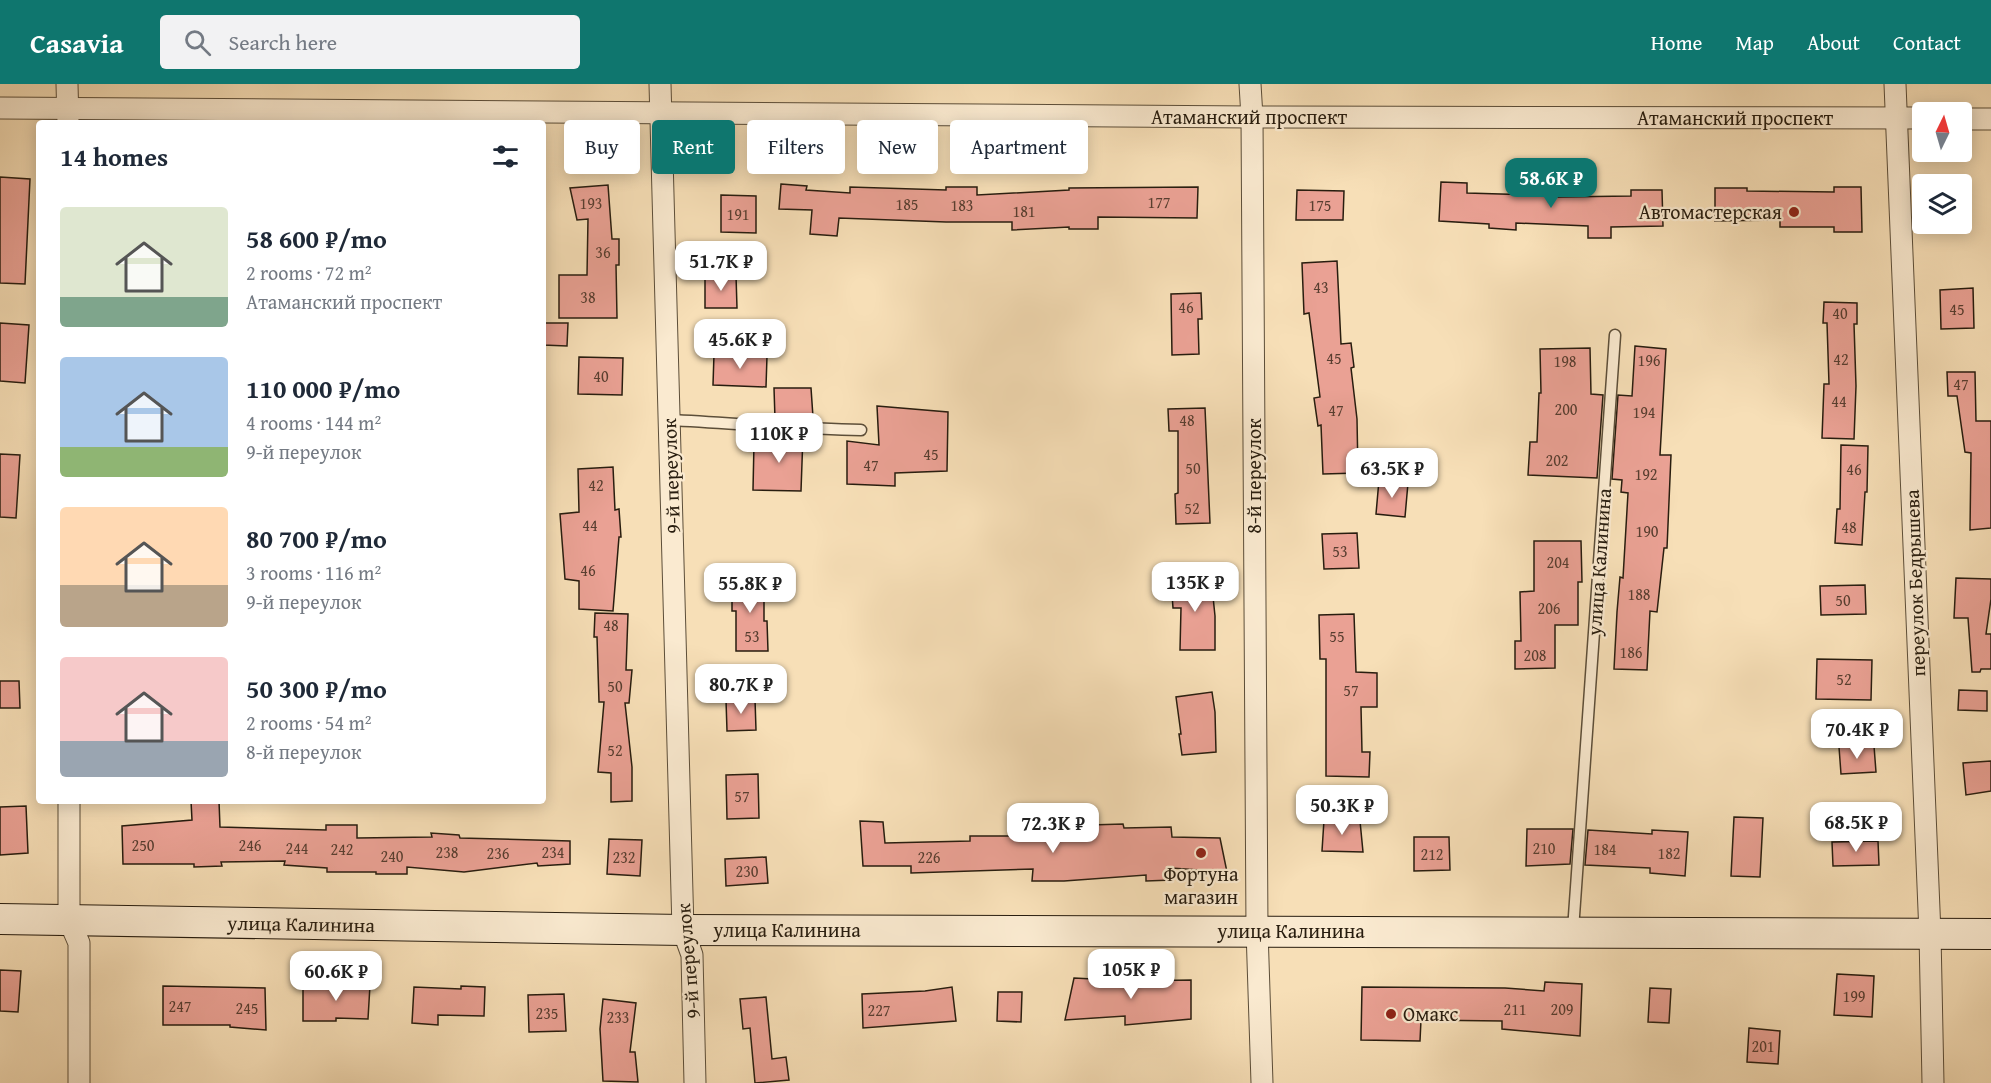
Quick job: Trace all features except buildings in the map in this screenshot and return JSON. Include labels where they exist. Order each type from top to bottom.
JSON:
[{"type":"main road","name":"улица Калинина","points":[[0,919],[683,930],[1991,934]]},
{"type":"street","points":[[68,84],[68,116]]},
{"type":"street","name":"9-й переулок","points":[[660,84],[683,930],[692,955],[695,1083]]},
{"type":"street","name":"8-й переулок","points":[[1250,84],[1257,930],[1262,1083]]},
{"type":"street","name":"переулок Бедрышева","points":[[1895,84],[1930,933],[1933,1083]]},
{"type":"street","name":"Атаманский проспект","points":[[0,108],[68,116],[661,112],[1252,117],[1912,118]]},
{"type":"street","points":[[1972,119],[1991,119]]},
{"type":"street","points":[[69,804],[69,920],[79,943],[79,1083]]},
{"type":"lane","name":"улица Калинина","points":[[1573,932],[1615,335]]},
{"type":"lane","points":[[669,420],[861,430]]},
{"type":"place","name":"Автомастерская","points":[[1794,212]]},
{"type":"place","name":"Фортуна магазин","points":[[1201,853]]},
{"type":"place","name":"Омакс","points":[[1391,1014]]}]
